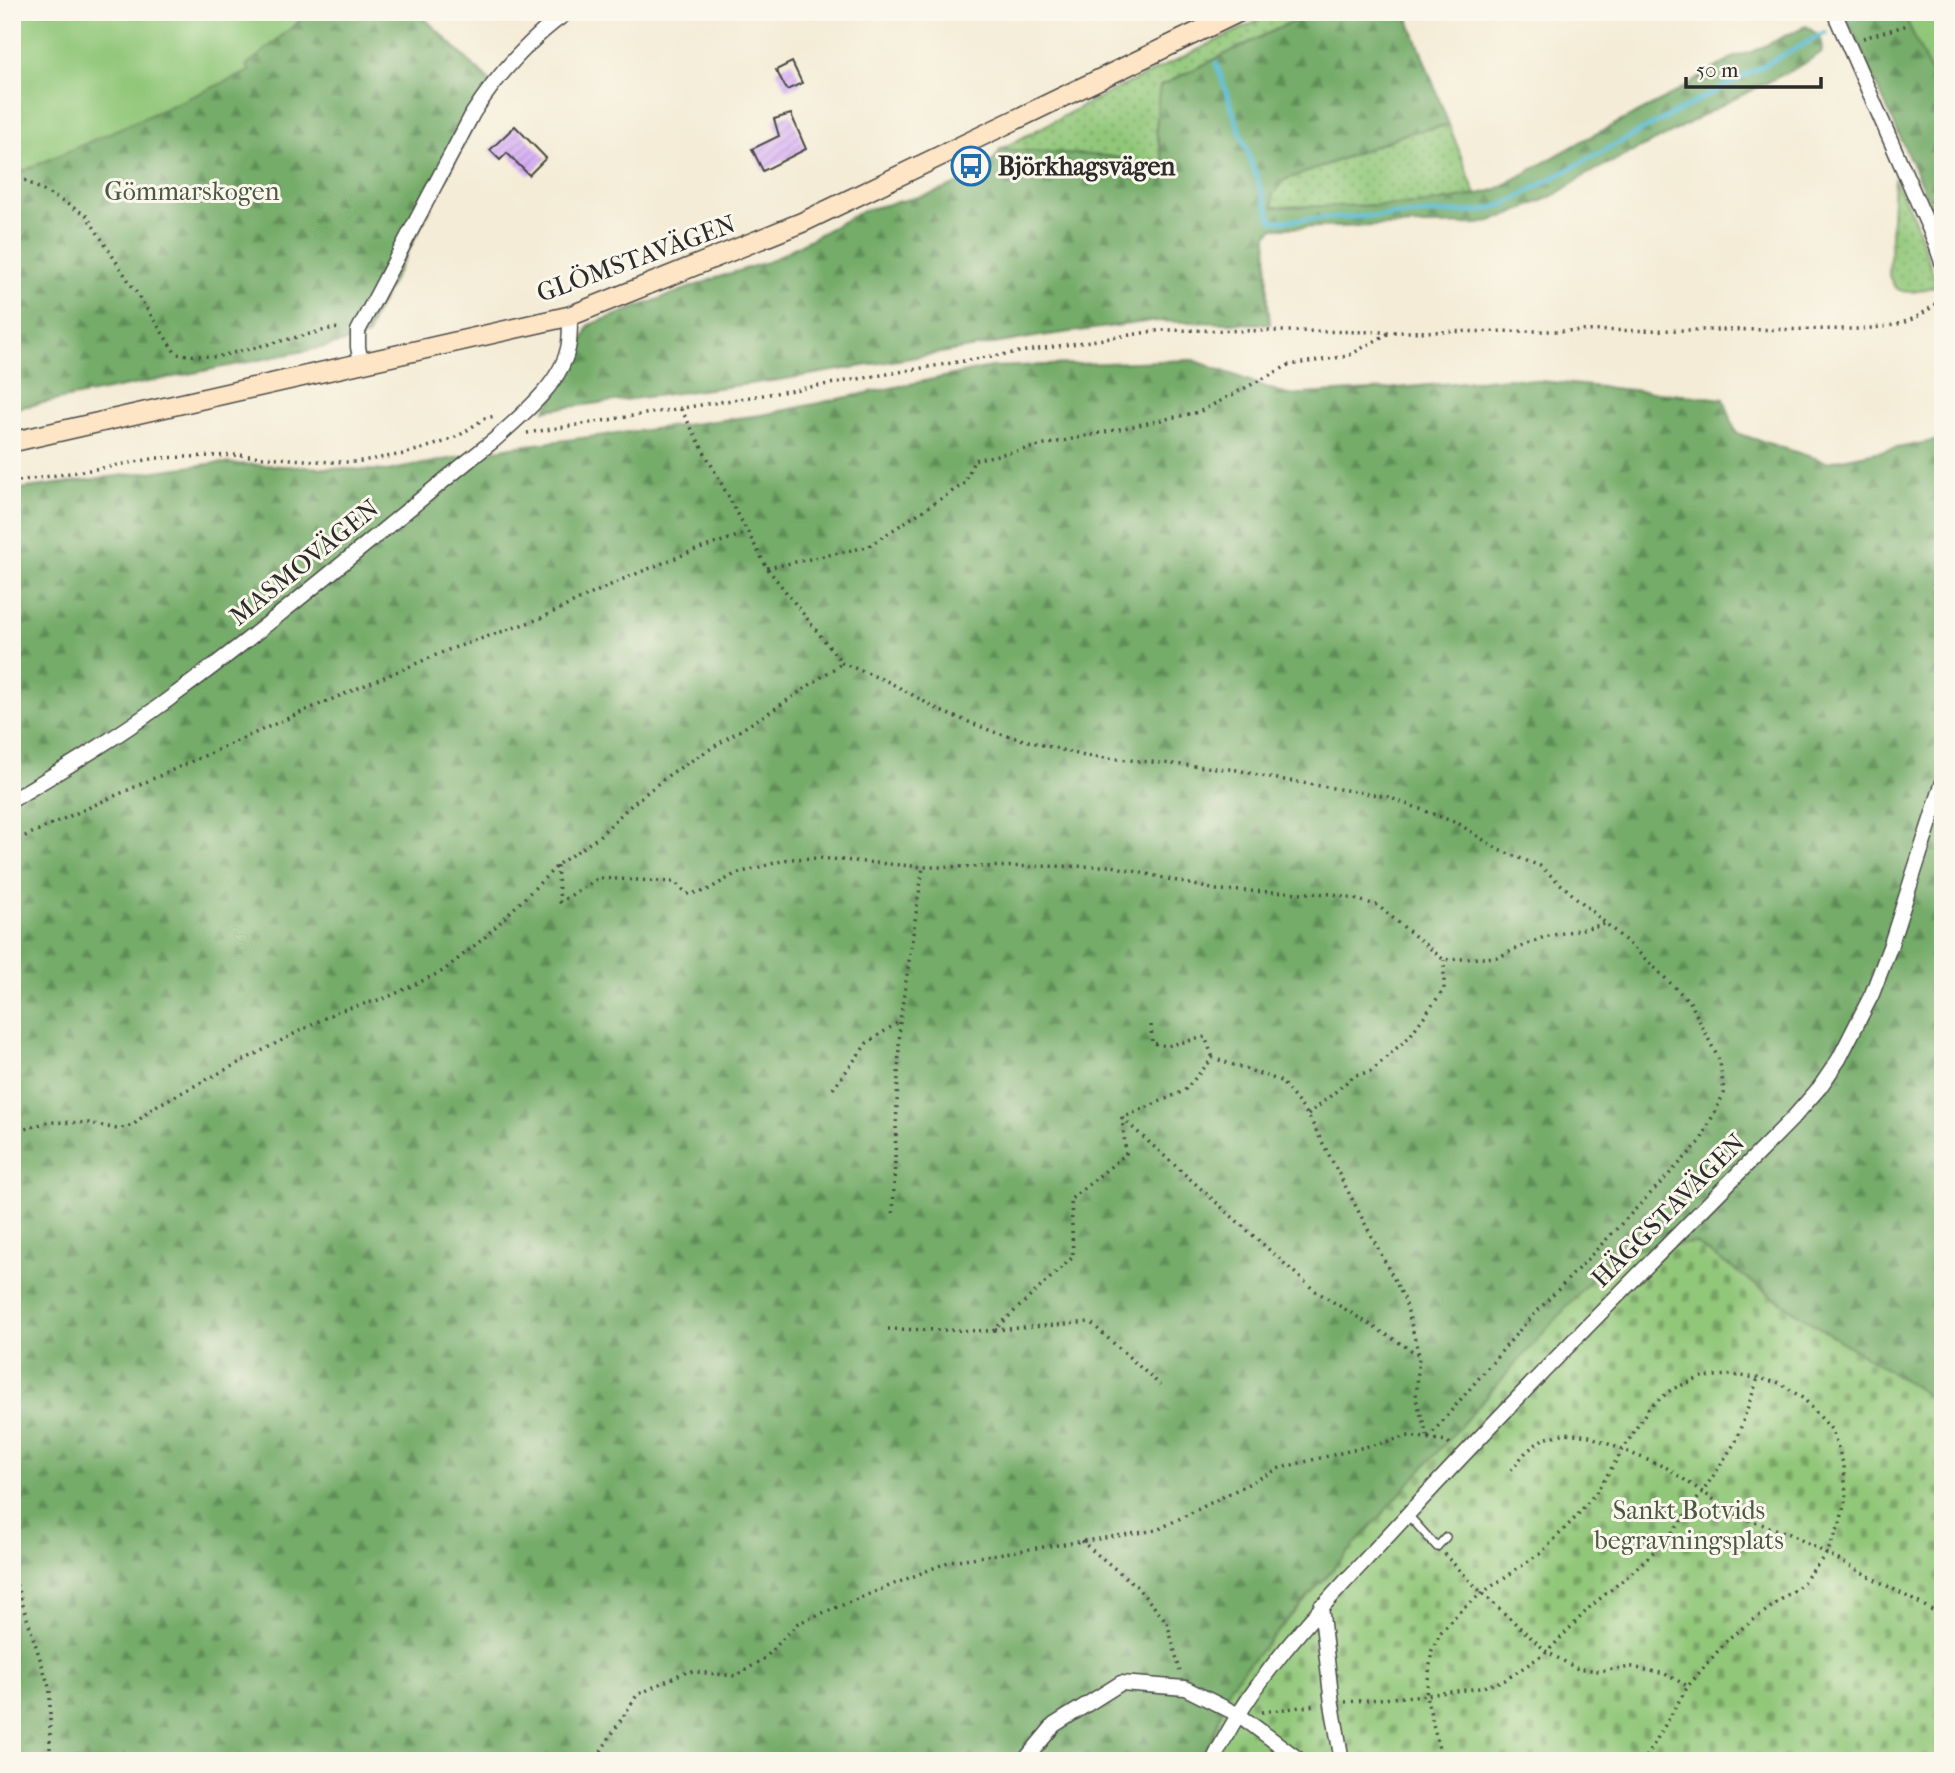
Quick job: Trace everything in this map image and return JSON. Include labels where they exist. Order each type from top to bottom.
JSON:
[{"type":"main road","name":"GLÖMSTAVÄGEN","points":[[12,442],[570,316],[803,222],[1229,14]]},
{"type":"street","points":[[361,362],[358,331],[473,113],[490,89],[537,37],[568,12]]},
{"type":"street","points":[[1834,12],[1943,265]]},
{"type":"street","name":"MASMOVÄGEN","points":[[12,800],[187,686],[515,421],[558,375],[569,344],[570,316]]},
{"type":"street","name":"HÄGGSTAVÄGEN","points":[[1213,1761],[1264,1676],[1321,1606],[1482,1434],[1793,1118],[1820,1087],[1839,1059],[1872,994],[1890,947],[1943,782]]},
{"type":"street","points":[[1321,1606],[1332,1704],[1342,1761]]},
{"type":"street","points":[[1024,1761],[1054,1725],[1121,1683],[1185,1688],[1239,1715],[1301,1761]]},
{"type":"lane","points":[[1408,1515],[1437,1547],[1446,1537]]},
{"type":"path","points":[[1847,43],[1908,25]]},
{"type":"path","points":[[14,174],[86,215],[176,354],[216,358],[334,328],[358,331]]},
{"type":"path","points":[[12,482],[157,458],[238,455],[331,463],[355,462],[404,454],[441,443],[460,435],[485,418],[498,416],[515,421],[520,431],[527,433],[1162,330],[1391,332],[1865,328],[1896,326],[1907,322],[1933,307],[1943,297]]},
{"type":"path","points":[[767,568],[867,547],[965,483],[974,460],[1199,412],[1289,365],[1348,356],[1391,332]]},
{"type":"path","points":[[681,409],[767,568],[842,663],[889,682],[943,712],[997,733],[1084,756],[1238,770],[1388,797],[1459,824],[1499,850],[1540,866],[1690,1002],[1720,1062],[1724,1093],[1700,1142],[1524,1325],[1428,1438]]},
{"type":"path","points":[[12,842],[304,711],[448,650],[539,619],[621,580],[690,552],[747,533]]},
{"type":"path","points":[[12,1133],[48,1122],[89,1123],[117,1129],[133,1125],[154,1107],[327,1017],[386,998],[443,971],[484,938],[557,866],[597,838],[629,807],[670,774],[842,663]]},
{"type":"path","points":[[557,866],[560,902],[599,878],[675,882],[687,894],[705,891],[735,874],[789,859],[819,858],[923,867],[1112,866],[1216,890],[1334,894],[1377,905],[1444,960],[1498,957],[1544,937],[1606,924]]},
{"type":"path","points":[[893,1213],[900,1021],[923,867]]},
{"type":"path","points":[[1308,1115],[1355,1075],[1370,1072],[1409,1037],[1444,989],[1444,960]]},
{"type":"path","points":[[833,1089],[867,1043],[900,1021]]},
{"type":"path","points":[[1151,1025],[1152,1044],[1167,1046],[1205,1037],[1213,1058]]},
{"type":"path","points":[[1213,1058],[1281,1081],[1308,1115],[1405,1300],[1419,1355],[1416,1399],[1428,1438]]},
{"type":"path","points":[[1122,1118],[1184,1091],[1213,1058]]},
{"type":"path","points":[[1122,1118],[1314,1290],[1419,1355]]},
{"type":"path","points":[[993,1331],[1073,1257],[1071,1199],[1126,1154],[1122,1118]]},
{"type":"path","points":[[888,1329],[993,1331],[1090,1322],[1160,1385]]},
{"type":"path","points":[[1442,1761],[1426,1695],[1432,1650],[1440,1633],[1459,1612],[1482,1593],[1542,1552],[1576,1517],[1598,1490],[1648,1409],[1672,1389],[1702,1377],[1730,1375],[1780,1383],[1804,1399],[1832,1430],[1844,1466],[1846,1496],[1840,1524],[1827,1553],[1801,1585],[1729,1639],[1688,1686],[1644,1761]]},
{"type":"path","points":[[1239,1715],[1480,1688],[1505,1680],[1547,1652],[1591,1606],[1667,1539],[1702,1493],[1736,1441],[1758,1378]]},
{"type":"path","points":[[1511,1470],[1526,1452],[1542,1439],[1566,1433],[1589,1436],[1667,1468],[1738,1516],[1790,1534],[1943,1614]]},
{"type":"path","points":[[592,1761],[637,1695],[687,1671],[736,1676],[765,1658],[799,1623],[951,1561],[1157,1530],[1280,1468],[1409,1436],[1447,1441]]},
{"type":"path","points":[[1081,1541],[1135,1585],[1167,1622],[1185,1688]]},
{"type":"path","points":[[1437,1547],[1482,1593],[1547,1652],[1576,1668],[1599,1671],[1632,1667],[1665,1674],[1688,1686]]},
{"type":"path","points":[[12,1571],[50,1690],[50,1761]]},
{"type":"green space","name":"Gömmarskogen","points":[[12,12],[418,12],[498,89],[479,115],[372,320],[368,336],[12,409]]},
{"type":"green space","points":[[12,12],[310,12],[246,66],[250,71],[12,176]]},
{"type":"green space","points":[[1276,12],[1312,12],[1160,86],[1156,132],[1167,171],[1148,172],[1124,159],[1106,156],[1001,149],[1092,101]]},
{"type":"green space","points":[[1312,12],[1406,12],[1449,125],[1408,133],[1284,180],[1273,194],[1273,207],[1429,203],[1495,190],[1663,100],[1732,58],[1754,51],[1806,26],[1821,38],[1822,52],[1802,65],[1587,174],[1557,194],[1507,216],[1479,224],[1274,228],[1267,235],[1270,324],[1152,321],[1041,336],[779,380],[545,410],[572,371],[589,325],[770,261],[864,210],[931,194],[960,183],[995,158],[1001,149],[1106,156],[1124,159],[1148,172],[1166,171],[1156,132],[1160,86]]},
{"type":"green space","points":[[1844,12],[1903,12],[1943,99],[1943,192],[1931,198],[1926,195]]},
{"type":"green space","points":[[1903,12],[1943,12],[1943,99]]},
{"type":"green space","points":[[1449,125],[1476,195],[1429,203],[1396,205],[1272,207],[1272,194],[1284,180],[1408,133]]},
{"type":"green space","points":[[1894,179],[1914,218],[1937,285],[1922,290],[1900,290],[1894,286],[1889,276]]},
{"type":"green space","points":[[1943,192],[1943,238],[1927,201]]},
{"type":"green space","points":[[1193,360],[1287,395],[1508,378],[1724,399],[1736,433],[1827,462],[1943,439],[1943,1405],[1810,1322],[1695,1243],[1617,1250],[1231,1684],[1204,1761],[12,1761],[12,490],[217,463],[387,471],[512,447],[762,415],[991,367]]},
{"type":"green space","name":"Sankt Botvids begravningsplats","points":[[1695,1243],[1810,1322],[1943,1405],[1943,1761],[1204,1761],[1231,1684],[1617,1250]]},
{"type":"building","points":[[792,62],[802,83],[787,90],[776,70]]},
{"type":"building","points":[[791,114],[806,149],[763,171],[752,149],[779,136],[774,119]]},
{"type":"building","points":[[515,126],[546,158],[529,175],[507,153],[500,160],[490,150]]},
{"type":"waterway","points":[[1854,18],[1865,12]]},
{"type":"waterway","points":[[1216,63],[1272,221],[1482,211],[1509,203],[1825,33]]},
{"type":"place","name":"Björkhagsvägen","points":[[971,166]]}]
